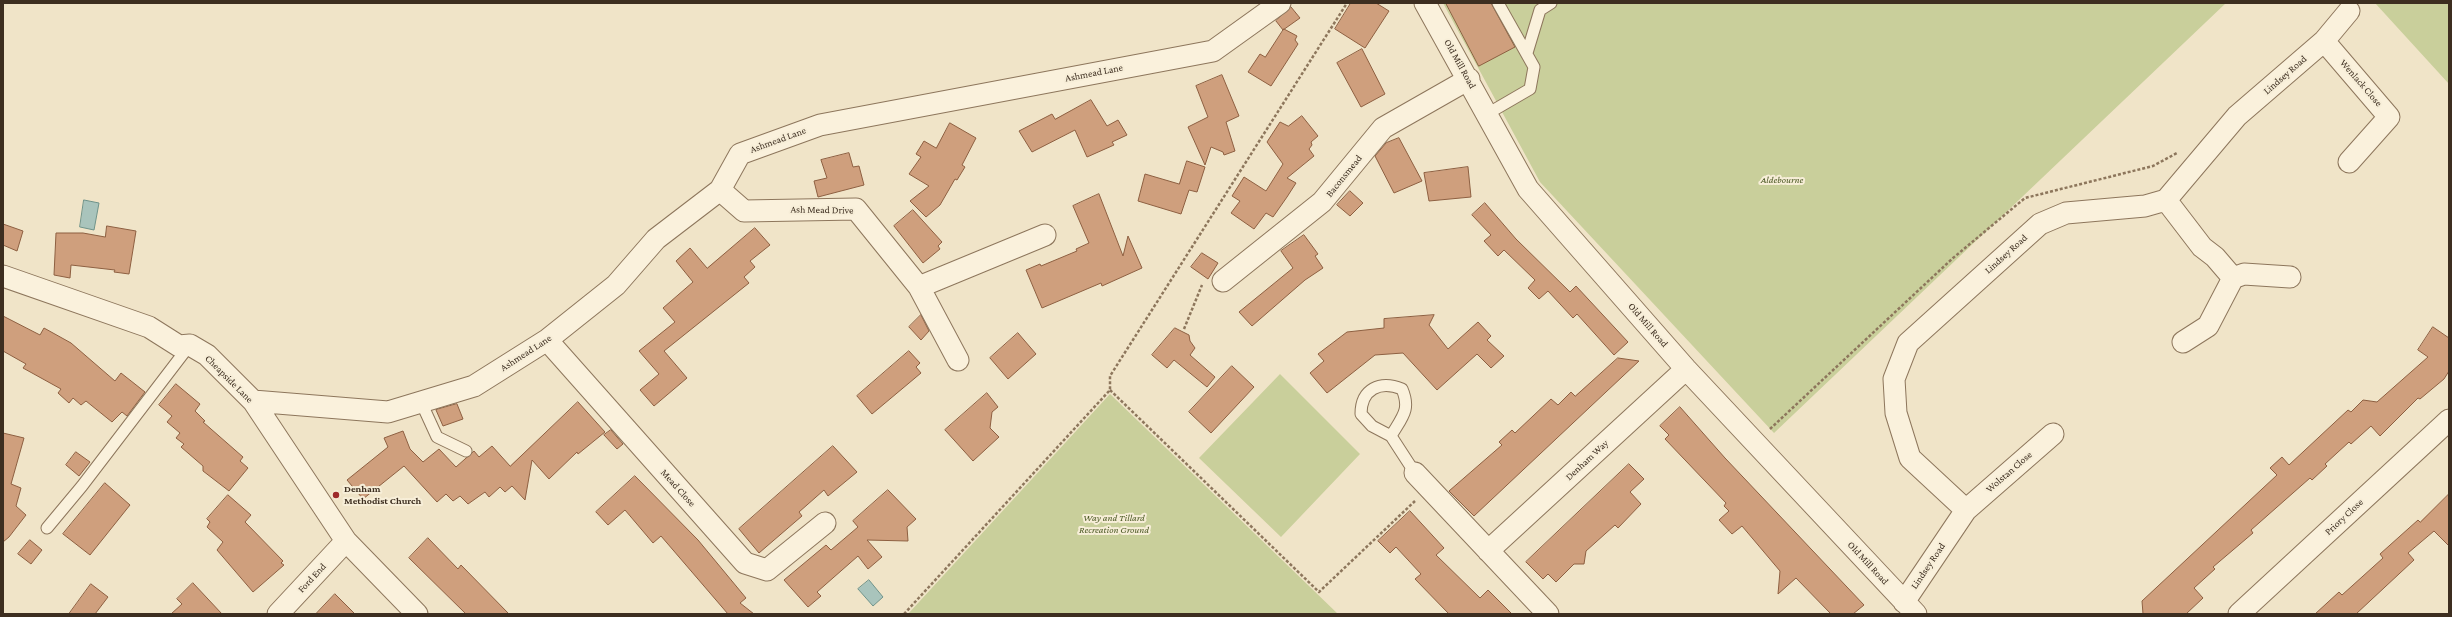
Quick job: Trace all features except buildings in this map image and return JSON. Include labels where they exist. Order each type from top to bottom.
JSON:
[{"type":"street","name":"Ashmead Lane","points":[[253,401],[388,412],[474,386],[547,340],[616,285],[656,239],[720,190],[740,154],[820,125],[1213,51],[1280,3]]},
{"type":"street","name":"Old Mill Road","points":[[1425,3],[1528,189],[1686,369],[1910,608]]},
{"type":"street","name":"Lindsey Road","points":[[1910,608],[1966,510],[1910,458],[1896,413],[1894,379],[1908,343],[2040,224],[2066,213],[2145,206],[2166,200],[2237,116],[2324,41],[2349,10]]},
{"type":"street","name":"Wenlack Close","points":[[2324,41],[2389,117],[2349,162]]},
{"type":"street","name":"Baconsmead","points":[[1223,281],[1322,202],[1383,128],[1468,79]]},
{"type":"street","name":"Ash Mead Drive","points":[[720,190],[744,211],[856,209],[919,287],[958,360]]},
{"type":"street","points":[[2166,200],[2202,248],[2215,257],[2233,278]]},
{"type":"street","points":[[919,287],[1045,235]]},
{"type":"street","points":[[2183,342],[2208,326],[2233,278],[2244,274],[2290,277]]},
{"type":"street","name":"Cheapside Lane","points":[[3,276],[150,327],[179,346],[190,345],[207,355],[253,401],[346,542],[417,614]]},
{"type":"street","name":"Mead Close","points":[[547,340],[745,563],[767,570],[825,524]]},
{"type":"street","name":"Denham Way","points":[[1488,551],[1686,369]]},
{"type":"street","name":"Priory Close","points":[[2239,614],[2449,420]]},
{"type":"street","name":"Wolstan Close","points":[[1966,510],[2053,434]]},
{"type":"street","points":[[1422,480],[1548,614]]},
{"type":"street","name":"Ford End","points":[[278,614],[346,542]]},
{"type":"lane","points":[[1487,114],[1530,89],[1534,68],[1498,3]]},
{"type":"lane","points":[[1527,54],[1540,10],[1551,3]]},
{"type":"lane","points":[[46,528],[82,486],[190,345]]},
{"type":"lane","points":[[1392,436],[1405,412],[1407,402],[1402,389],[1389,384],[1378,385],[1367,394],[1361,403],[1360,414],[1372,426],[1392,436],[1422,480]]},
{"type":"lane","points":[[421,402],[436,437],[466,451]]},
{"type":"path","points":[[904,614],[1110,390],[1110,376],[1347,3]]},
{"type":"path","points":[[1184,329],[1202,285]]},
{"type":"path","points":[[1110,390],[1319,592],[1422,480]]},
{"type":"green space","name":"Aldebourne","points":[[1443,3],[2226,3],[1774,433],[1540,182]]},
{"type":"green space","points":[[2375,3],[2449,3],[2449,84]]},
{"type":"green space","points":[[1280,374],[1360,454],[1281,537],[1199,458]]},
{"type":"green space","name":"Way and Tillard Recreation Ground","points":[[1110,394],[1338,614],[908,614]]},
{"type":"water","points":[[84,200],[99,203],[94,230],[80,227]]},
{"type":"water","points":[[869,580],[883,597],[873,606],[858,589]]},
{"type":"place","name":"Denham Methodist Church","points":[[336,495]]}]
